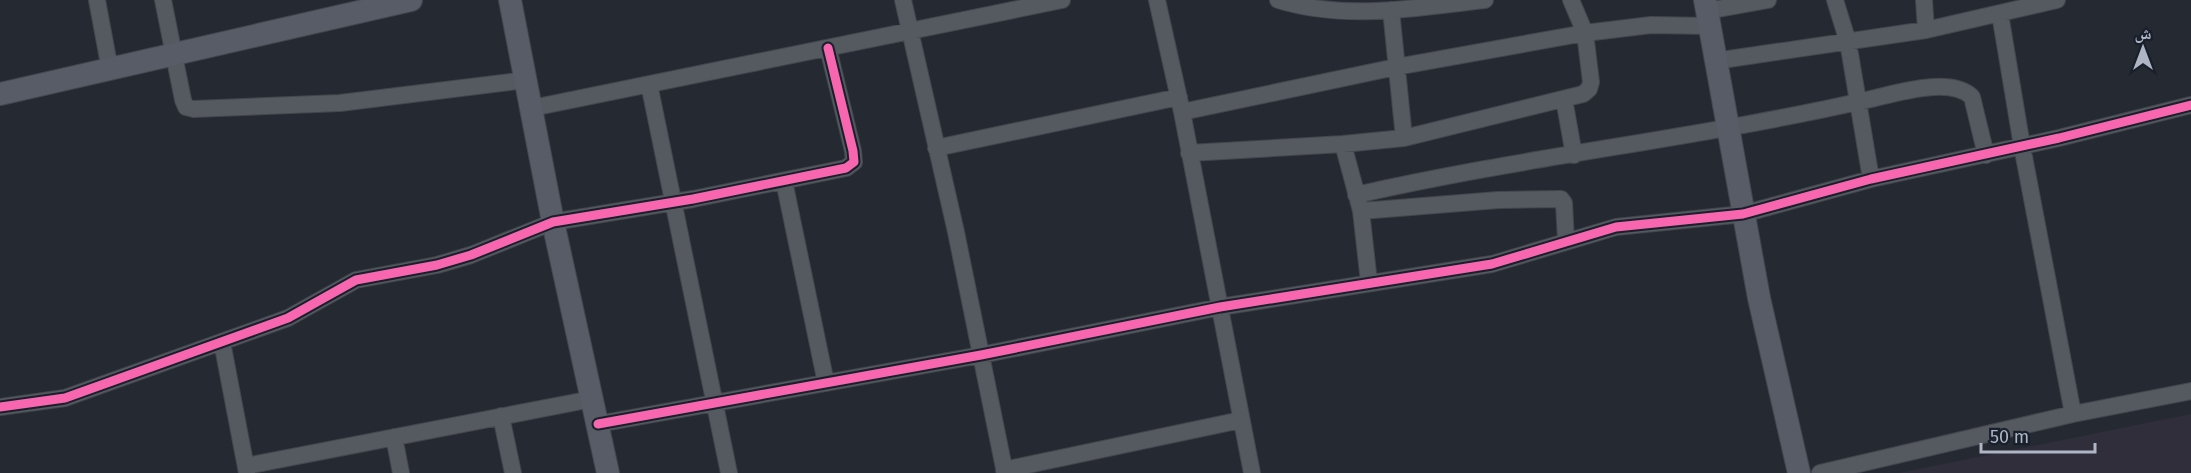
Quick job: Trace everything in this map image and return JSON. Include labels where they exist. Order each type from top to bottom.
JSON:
[{"type":"street","points":[[97,0],[108,59],[114,65],[122,67]]},
{"type":"street","points":[[163,0],[183,100],[186,107],[194,110],[340,103],[526,80]]},
{"type":"street","points":[[0,94],[411,0]]},
{"type":"street","points":[[510,0],[553,222],[608,473]]},
{"type":"street","points":[[903,0],[981,355],[1004,471],[1241,420]]},
{"type":"street","points":[[532,108],[1062,0]]},
{"type":"street","points":[[1157,0],[1180,104],[1252,473]]},
{"type":"street","points":[[1278,0],[1309,9],[1359,13],[1485,0]]},
{"type":"street","points":[[1189,153],[1404,138],[1583,94],[1589,89],[1591,82],[1585,33],[1571,0]]},
{"type":"street","points":[[936,148],[1585,33],[1652,25],[1768,0]]},
{"type":"street","points":[[1835,0],[1848,42],[1871,179]]},
{"type":"street","points":[[1924,0],[1926,30]]},
{"type":"street","points":[[1715,61],[1926,30],[2057,0]]},
{"type":"street","points":[[1391,10],[1404,138]]},
{"type":"street","points":[[1707,12],[1759,298],[1799,473]]},
{"type":"street","points":[[2000,14],[2022,146],[2073,414]]},
{"type":"street","points":[[0,407],[65,398],[288,318],[356,280],[436,265],[471,255],[553,222],[672,202],[846,168],[854,162],[828,48]]},
{"type":"street","points":[[649,84],[729,473]]},
{"type":"street","points":[[1358,203],[1466,171],[1728,129],[1920,89],[1941,87],[1965,91],[1971,97],[1986,154]]},
{"type":"street","points":[[1564,99],[1574,154]]},
{"type":"street","points":[[598,424],[981,355],[1220,307],[1492,264],[1625,225],[1743,214],[1871,179],[2022,146],[2191,105]]},
{"type":"street","points":[[1343,144],[1358,203],[1369,282]]},
{"type":"street","points":[[784,181],[826,382]]},
{"type":"street","points":[[1358,203],[1561,199],[1564,203],[1566,241]]},
{"type":"street","points":[[222,342],[246,470],[394,437],[592,399]]},
{"type":"street","points":[[1820,473],[2073,414],[2191,391]]},
{"type":"street","points":[[501,416],[513,473]]},
{"type":"street","points":[[394,437],[401,473]]},
{"type":"shaded area","points":[[2191,414],[2191,473],[1899,473]]},
{"type":"cycle path","points":[[0,407],[65,398],[288,318],[356,280],[437,265],[471,255],[553,222],[693,199],[846,168],[854,162],[853,151],[828,48]]},
{"type":"cycle path","points":[[598,424],[981,355],[1220,307],[1492,264],[1616,227],[1743,214],[1871,179],[2059,138],[2191,105]]}]
